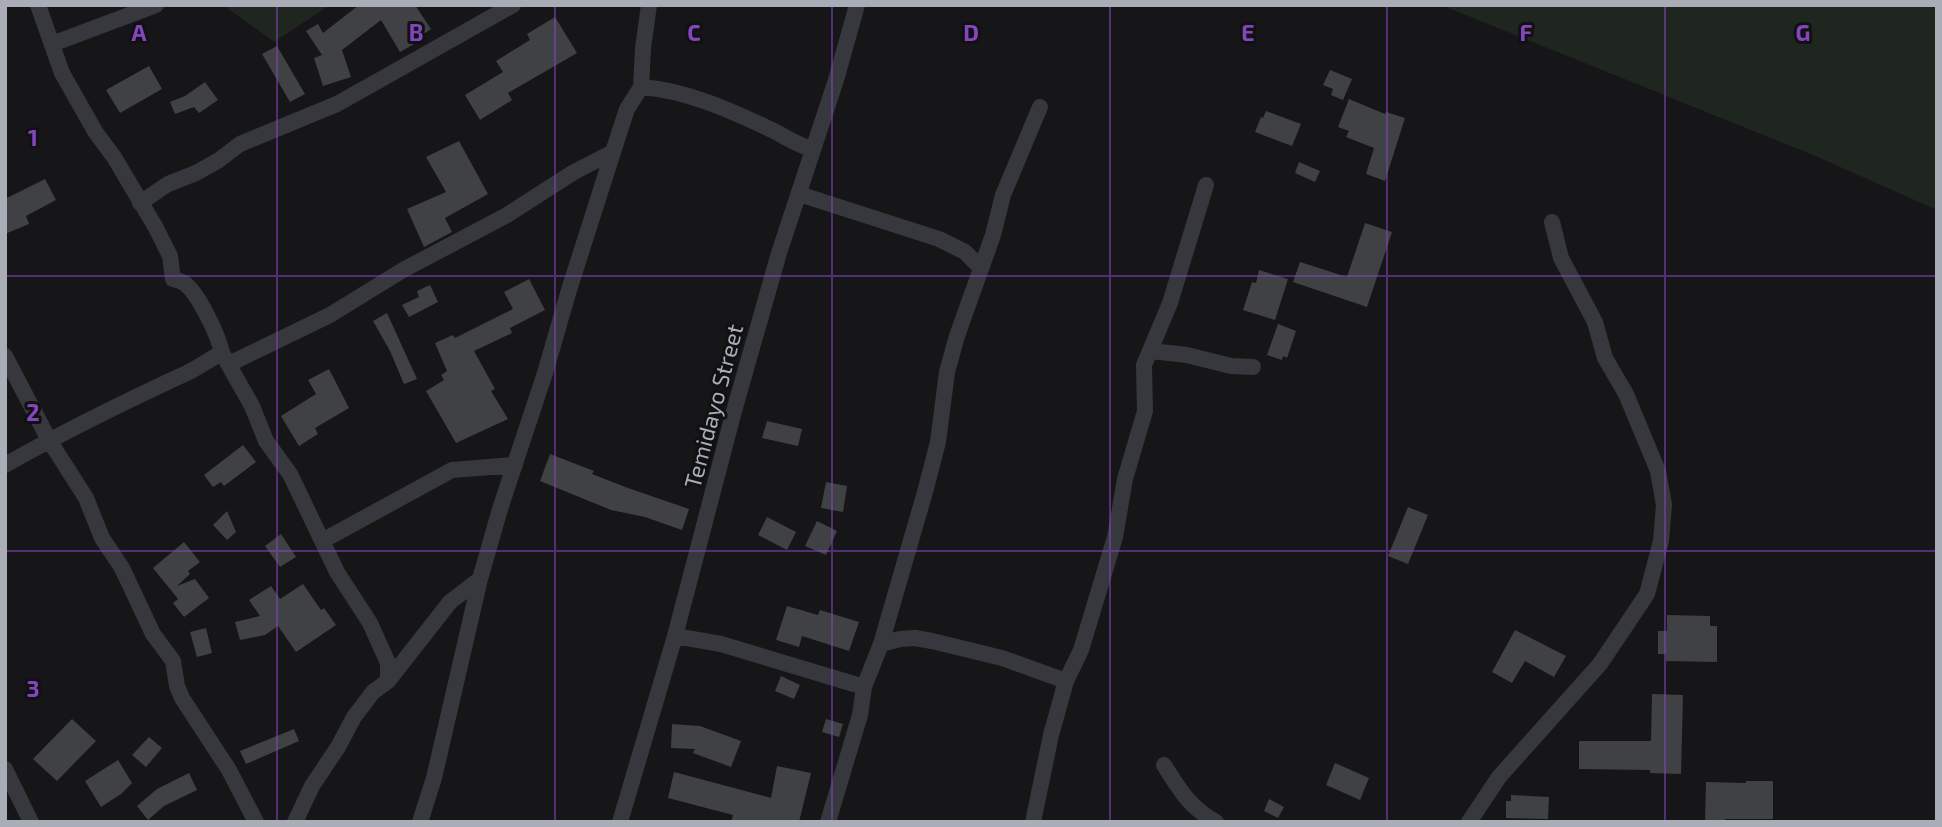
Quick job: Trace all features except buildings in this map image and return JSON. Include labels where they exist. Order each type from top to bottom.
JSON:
[{"type":"street","points":[[38,5],[62,73],[170,256],[173,279],[186,284],[201,305],[225,358],[252,406],[266,441],[290,474],[337,572],[356,599],[384,652],[388,663],[388,681]]},
{"type":"street","points":[[52,44],[156,5]]},
{"type":"street","points":[[141,203],[168,184],[219,160],[240,144],[337,104],[513,5]]},
{"type":"street","points":[[420,822],[460,670],[480,579],[627,109],[641,87],[649,5]]},
{"type":"street","name":"Temidayo Street","points":[[620,822],[675,636],[779,253],[836,80],[857,5]]},
{"type":"street","points":[[641,87],[671,91],[741,116],[781,134],[796,144],[812,149]]},
{"type":"street","points":[[828,822],[860,715],[864,687],[881,644],[938,442],[947,372],[957,336],[993,235],[1003,195],[1040,107]]},
{"type":"street","points":[[5,465],[203,362],[225,358],[330,315],[403,271],[507,215],[574,172],[613,152]]},
{"type":"street","points":[[1033,822],[1051,735],[1066,681],[1081,650],[1115,537],[1125,478],[1145,411],[1144,365],[1170,303],[1206,185]]},
{"type":"street","points":[[799,194],[939,239],[964,252],[981,267]]},
{"type":"street","points":[[1469,822],[1499,777],[1600,664],[1647,594],[1661,541],[1664,505],[1658,471],[1626,394],[1605,358],[1595,322],[1562,258],[1552,222]]},
{"type":"street","points":[[1151,351],[1188,355],[1231,366],[1253,367]]},
{"type":"street","points":[[5,356],[49,440],[86,498],[107,549],[122,569],[153,634],[173,661],[182,698],[229,770],[257,822]]},
{"type":"street","points":[[322,541],[452,470],[515,465]]},
{"type":"street","points":[[295,822],[312,786],[354,717],[373,692],[388,681],[450,602],[480,579]]},
{"type":"street","points":[[675,636],[721,644],[864,687]]},
{"type":"street","points":[[881,644],[915,638],[932,641],[1002,658],[1066,681]]},
{"type":"street","points":[[1164,765],[1185,798],[1199,813],[1216,822]]},
{"type":"street","points":[[5,769],[10,791],[31,822]]},
{"type":"shaded area","points":[[223,5],[330,5],[274,42]]},
{"type":"shaded area","points":[[1441,5],[1937,5],[1937,210],[1813,155]]}]
